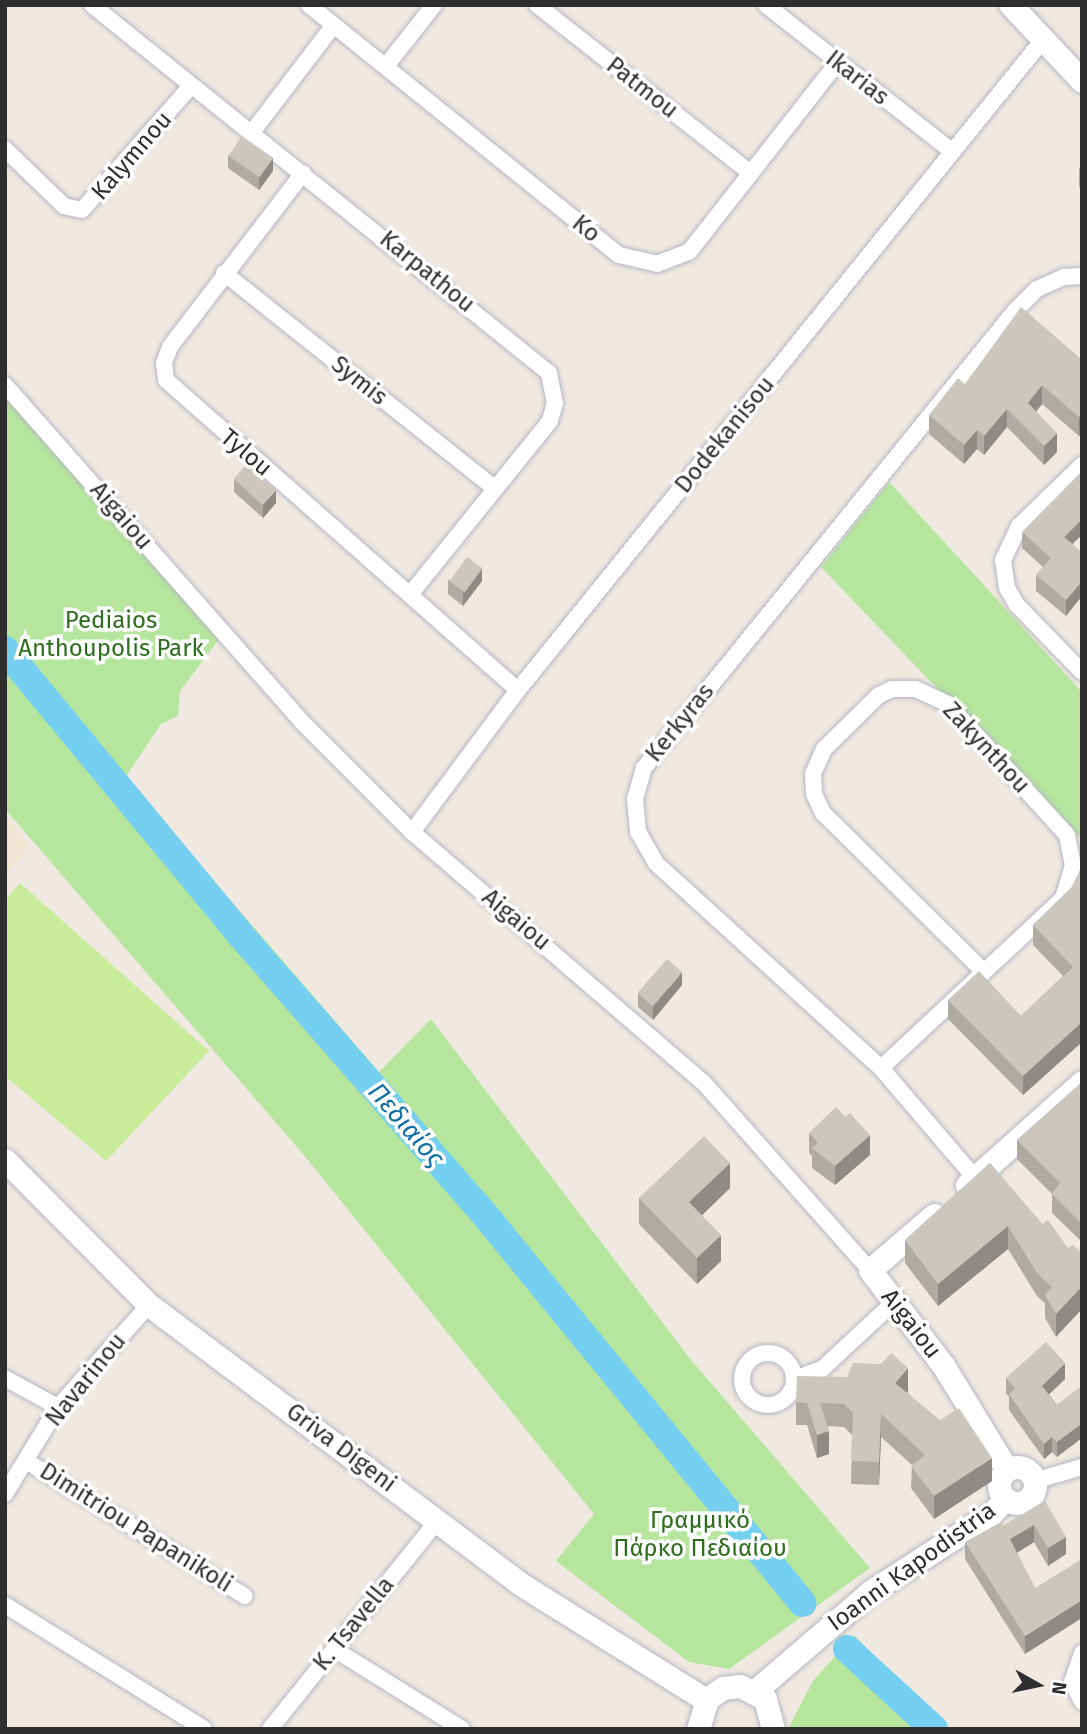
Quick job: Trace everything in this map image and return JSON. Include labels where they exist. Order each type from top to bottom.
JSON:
[{"type":"street","name":"Karpathou","points":[[92,5],[191,86],[253,131],[548,373],[555,403],[550,421],[411,593]]},
{"type":"street","name":"Ko","points":[[309,5],[620,255],[637,261],[672,261],[690,251],[748,172],[837,62]]},
{"type":"street","points":[[386,66],[434,5]]},
{"type":"street","name":"Patmou","points":[[537,5],[748,172]]},
{"type":"street","name":"Ikarias","points":[[766,5],[950,150]]},
{"type":"street","points":[[1011,5],[1082,81]]},
{"type":"street","points":[[253,131],[332,26]]},
{"type":"street","name":"Dodekanisou","points":[[412,832],[519,690],[950,150],[1042,41]]},
{"type":"street","name":"Kalymnou","points":[[5,149],[64,206],[82,210],[191,86]]},
{"type":"street","name":"Tylou","points":[[303,173],[170,347],[164,363],[166,380],[519,690]]},
{"type":"street","name":"Symis","points":[[224,273],[494,488]]},
{"type":"street","name":"Kerkyras","points":[[975,1178],[881,1068],[656,863],[638,832],[637,785],[644,768],[1014,312],[1037,289],[1063,276],[1082,276]]},
{"type":"street","name":"Aigaiou","points":[[5,385],[303,723],[412,832],[704,1082],[870,1270],[943,1365],[1007,1470]]},
{"type":"street","points":[[1082,465],[1019,526],[1003,560],[1007,588],[1017,605],[1082,672]]},
{"type":"street","name":"Zakynthou","points":[[881,1068],[984,972],[1063,898],[1073,866],[1068,835],[948,704],[916,689],[892,689],[879,695],[824,749],[813,774],[814,794],[823,813],[984,972]]},
{"type":"street","points":[[870,1270],[1082,1082]]},
{"type":"street","name":"Griva Digeni","points":[[5,1160],[149,1305],[522,1585],[706,1700]]},
{"type":"street","points":[[794,1379],[822,1369],[894,1301]]},
{"type":"street","name":"Navarinou","points":[[5,1494],[58,1407],[149,1305]]},
{"type":"street","points":[[5,1378],[58,1407]]},
{"type":"street","name":"Dimitriou Papanikoli","points":[[26,1461],[245,1596]]},
{"type":"street","points":[[1034,1481],[1082,1467]]},
{"type":"street","points":[[1023,1468],[1034,1481],[1033,1493],[1024,1502],[1005,1499],[999,1486],[1007,1470],[1023,1468]]},
{"type":"street","name":"Ioanni Kapodistria","points":[[755,1691],[870,1592],[992,1513],[1005,1499]]},
{"type":"street","name":"K. Tsavella","points":[[270,1729],[438,1520]]},
{"type":"street","points":[[5,1605],[204,1729]]},
{"type":"street","points":[[334,1648],[462,1729]]},
{"type":"street","points":[[1082,1653],[1072,1682],[1082,1702]]},
{"type":"street","points":[[698,1729],[706,1700],[730,1686],[755,1691],[770,1707],[772,1729]]},
{"type":"shaded area","points":[[5,814],[29,846],[5,877]]},
{"type":"green space","name":"Γραμμικό Πάρκο Πεδιαίου","points":[[5,395],[222,635],[180,691],[178,716],[161,724],[125,778],[379,1072],[431,1019],[691,1360],[870,1568],[729,1669],[689,1662],[556,1561],[594,1514],[303,1154],[5,809]]},
{"type":"green space","points":[[889,482],[1082,692],[1082,840],[821,567]]},
{"type":"green space","points":[[20,883],[209,1051],[106,1161],[5,1076],[5,900]]},
{"type":"green space","points":[[854,1635],[945,1729],[788,1729],[813,1681]]},
{"type":"building","points":[[242,136],[273,158],[259,177],[228,156]]},
{"type":"building","points":[[1021,307],[1080,358],[1082,355],[1082,414],[1079,417],[1042,385],[1028,403],[1057,433],[1044,446],[1007,409],[984,436],[977,430],[964,445],[929,415],[958,378],[965,384]]},
{"type":"building","points":[[247,464],[276,490],[263,505],[234,479]]},
{"type":"building","points":[[1082,471],[1082,519],[1064,537],[1082,552],[1082,581],[1066,600],[1036,575],[1051,558],[1022,532]]},
{"type":"building","points":[[467,557],[482,568],[465,592],[449,581]]},
{"type":"building","points":[[1080,870],[1082,1022],[1023,1076],[948,1000],[979,971],[1021,1016],[1073,967],[1033,925],[1071,888]]},
{"type":"building","points":[[667,959],[682,972],[653,1006],[637,993]]},
{"type":"building","points":[[1082,1082],[1082,1224],[1052,1194],[1060,1183],[1017,1140]]},
{"type":"building","points":[[836,1107],[845,1117],[850,1113],[870,1135],[835,1166],[812,1148],[818,1143],[809,1133]]},
{"type":"building","points":[[704,1136],[730,1163],[689,1202],[721,1235],[697,1258],[639,1198]]},
{"type":"building","points":[[990,1163],[1042,1224],[1048,1220],[1068,1248],[1073,1245],[1082,1253],[1082,1286],[1056,1314],[1045,1295],[1052,1287],[1037,1273],[1008,1226],[938,1284],[905,1240]]},
{"type":"building","points":[[1046,1342],[1065,1363],[1042,1386],[1057,1405],[1082,1386],[1082,1423],[1057,1442],[1052,1437],[1044,1444],[1009,1394],[1015,1389],[1006,1378]]},
{"type":"building","points":[[891,1353],[908,1368],[895,1383],[940,1420],[959,1408],[992,1458],[934,1496],[911,1466],[925,1455],[881,1414],[879,1462],[851,1461],[853,1413],[844,1404],[820,1403],[829,1431],[817,1435],[807,1403],[796,1402],[797,1376],[847,1377],[853,1363],[881,1364]]},
{"type":"building","points":[[1045,1501],[1066,1537],[1048,1548],[1034,1525],[1010,1539],[1035,1588],[1082,1559],[1082,1600],[1025,1636],[965,1542],[1001,1522],[1003,1526]]},
{"type":"waterway","name":"Πεδιαίος","points":[[5,650],[239,933],[489,1220],[803,1603]]},
{"type":"waterway","name":"Πεδιαίος","points":[[847,1649],[934,1729]]},
{"type":"park label","name":"Pediaios Anthoupolis Park","points":[[111,635]]}]
